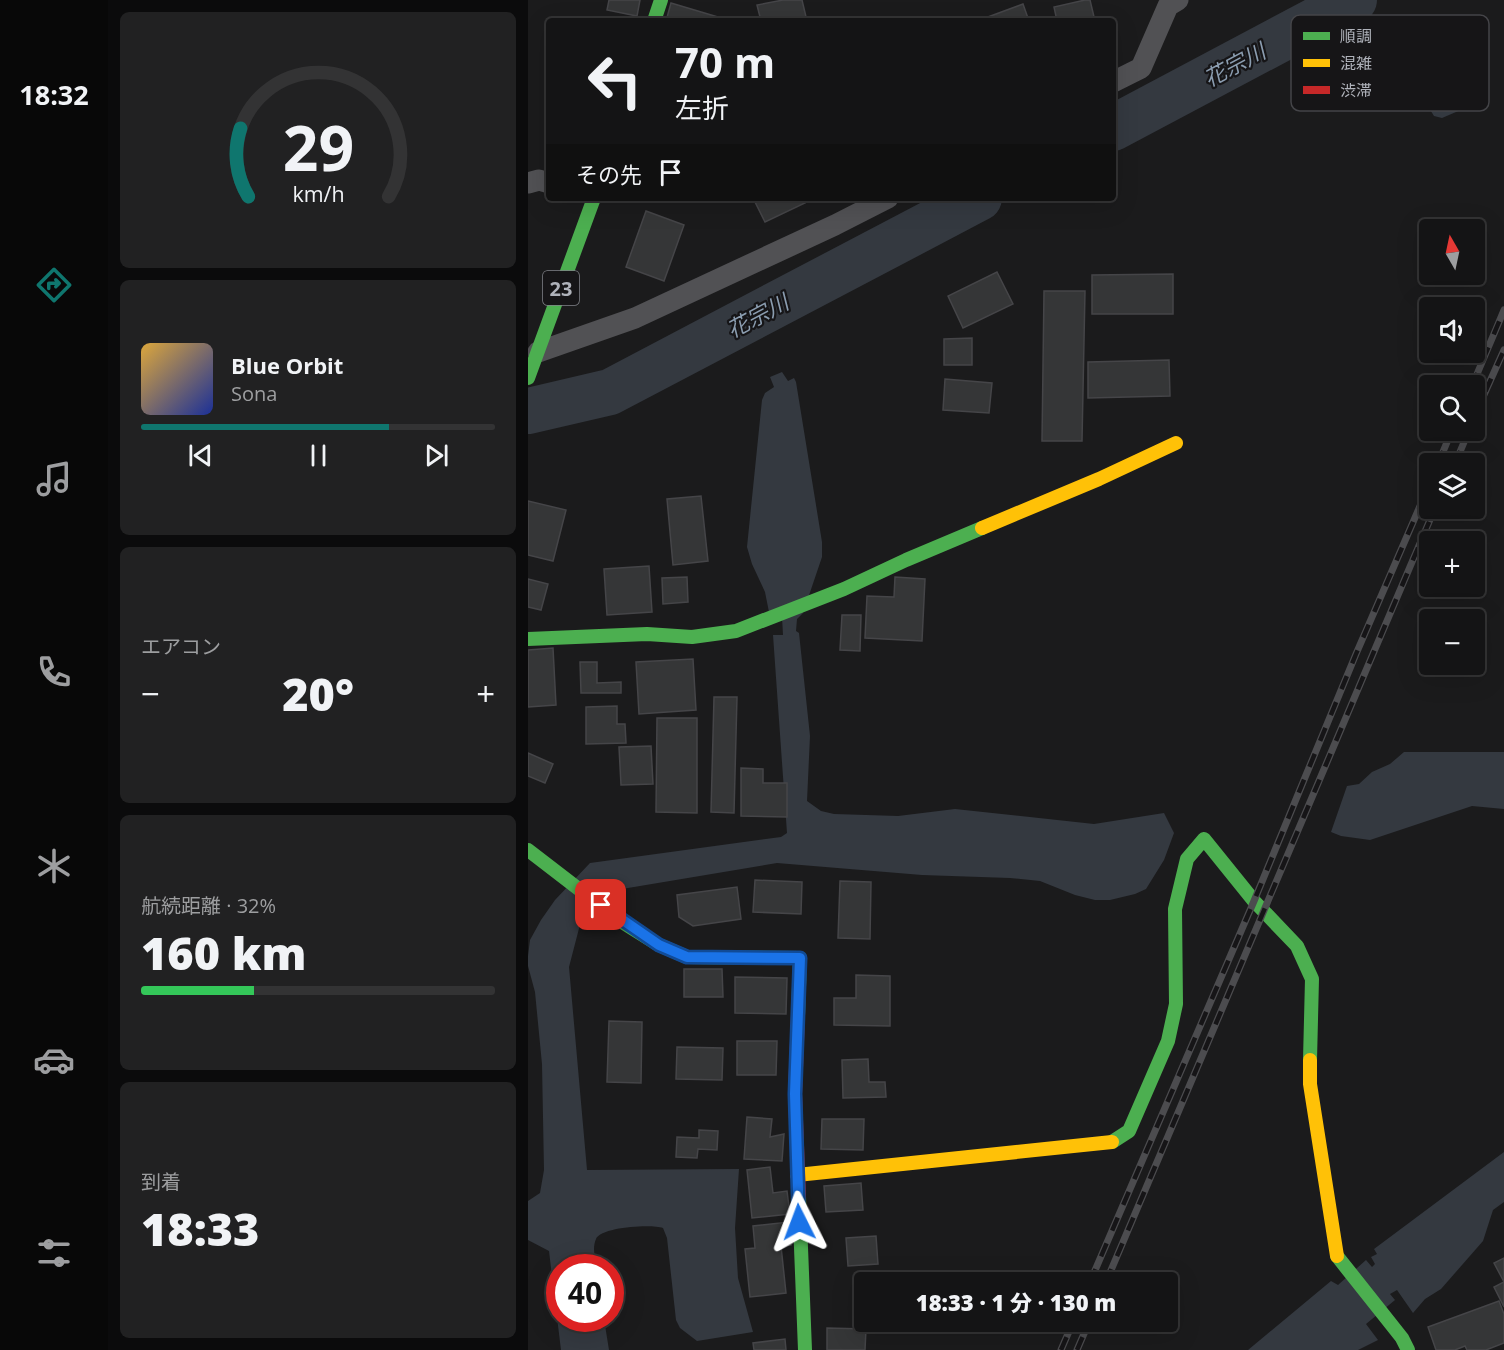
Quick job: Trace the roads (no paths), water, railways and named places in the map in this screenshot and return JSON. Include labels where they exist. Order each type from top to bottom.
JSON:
[{"type":"street","points":[[655,18],[661,0]]},
{"type":"street","points":[[1116,80],[1141,68],[1168,6],[1178,0]]},
{"type":"street","points":[[528,183],[539,180],[546,182]]},
{"type":"street","name":"23","points":[[528,378],[593,201]]},
{"type":"street","points":[[538,352],[635,318],[882,201]]},
{"type":"street","points":[[528,639],[647,634],[692,637],[736,631],[844,589],[906,560],[1099,480],[1176,444]]},
{"type":"street","points":[[797,1175],[1111,1142],[1129,1131],[1168,1041],[1176,1004],[1176,909],[1187,859],[1204,839],[1254,901],[1297,946],[1312,979],[1310,1084],[1336,1255],[1402,1338],[1408,1350]]},
{"type":"street","points":[[528,850],[619,920],[659,945],[687,957],[800,958],[795,1094],[805,1350]]},
{"type":"waterway","name":"花宗川","points":[[1326,15],[1354,0]]},
{"type":"waterway","name":"花宗川","points":[[1116,126],[1291,33]]},
{"type":"waterway","name":"花宗川","points":[[528,411],[610,392],[973,201]]},
{"type":"railway","points":[[1477,375],[1504,310]]},
{"type":"railway","points":[[1485,392],[1504,350]]},
{"type":"railway","points":[[1443,453],[1447,441]]},
{"type":"railway","points":[[1460,453],[1464,441]]},
{"type":"railway","points":[[1094,1272],[1419,508]]},
{"type":"railway","points":[[1110,1272],[1430,519]]},
{"type":"railway","points":[[1061,1350],[1069,1332]]},
{"type":"railway","points":[[1077,1350],[1085,1332]]}]
